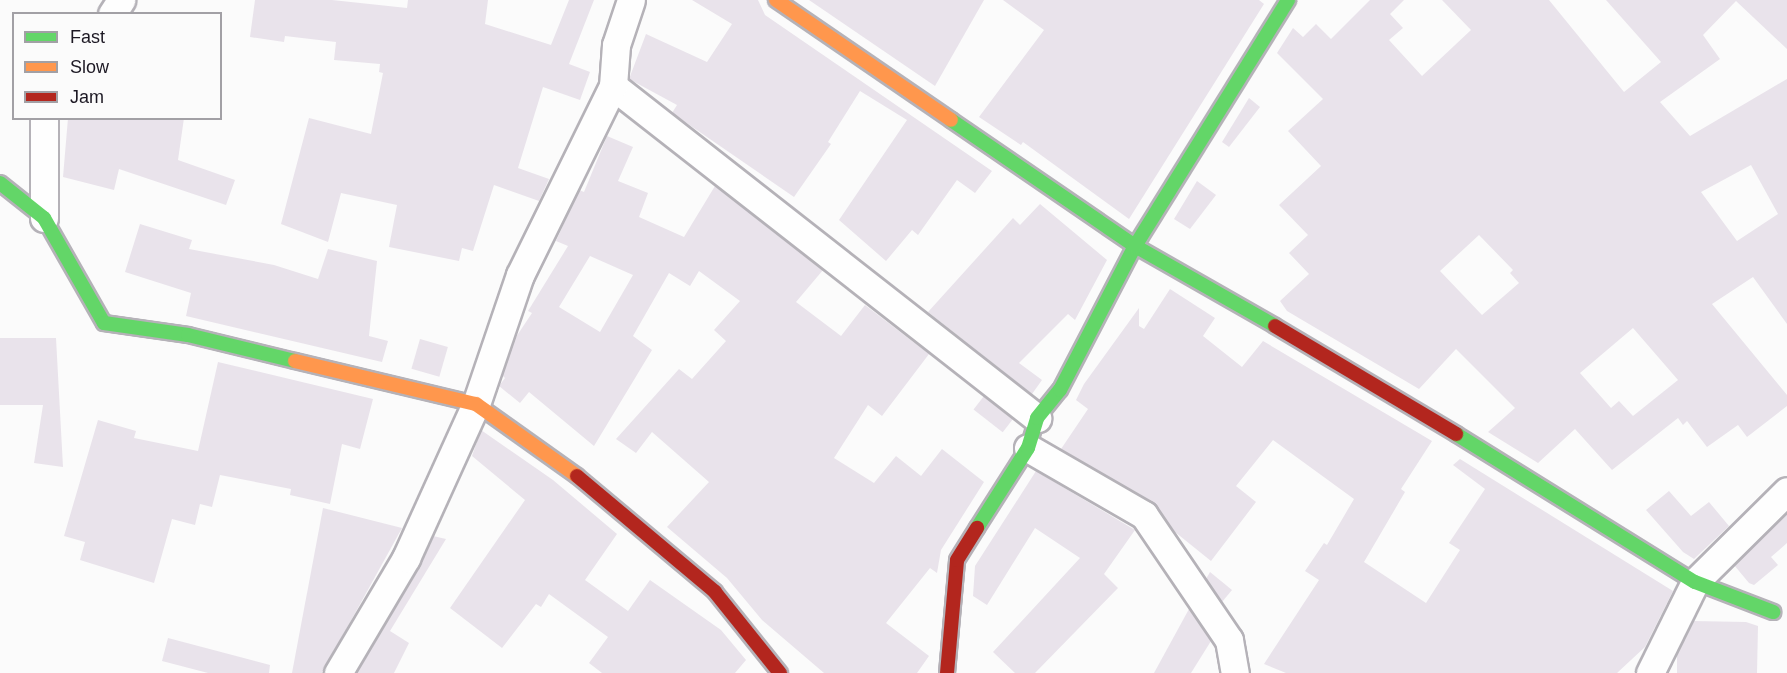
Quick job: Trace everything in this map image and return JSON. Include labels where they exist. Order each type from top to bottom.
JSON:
[{"type":"street","points":[[338,673],[406,558],[476,404],[520,275],[613,86],[616,45],[631,0]]},
{"type":"street","points":[[776,0],[1135,246],[1360,375],[1695,582],[1773,612]]},
{"type":"street","points":[[947,673],[957,560],[1028,448],[1037,418],[1060,390],[1135,246],[1288,0]]},
{"type":"street","points":[[613,86],[1037,418]]},
{"type":"street","points":[[44,219],[45,120]]},
{"type":"street","points":[[0,183],[44,219],[104,323],[188,335],[476,404],[564,465],[716,592],[780,673]]},
{"type":"street","points":[[1028,448],[1144,515],[1229,640],[1235,673]]},
{"type":"street","points":[[1650,673],[1695,582],[1787,491]]},
{"type":"building","points":[[255,0],[332,0],[407,8],[408,0],[488,0],[485,24],[551,45],[569,0],[594,0],[569,64],[590,72],[580,100],[543,87],[518,168],[549,179],[539,201],[494,185],[473,251],[462,248],[459,261],[389,247],[397,205],[341,193],[328,242],[281,224],[309,118],[371,134],[383,73],[379,72],[380,64],[334,60],[336,42],[285,36],[284,42],[250,37]]},
{"type":"building","points":[[692,0],[758,0],[765,15],[992,171],[975,193],[957,180],[918,235],[912,230],[886,261],[839,220],[907,120],[860,91],[828,142],[831,144],[794,197],[672,113],[677,105],[629,79],[646,34],[707,62],[732,24]]},
{"type":"building","points":[[809,0],[984,0],[935,86]]},
{"type":"building","points":[[1003,0],[1259,0],[1264,4],[1129,219],[1023,142],[1021,145],[979,117],[1044,30]]},
{"type":"building","points":[[1370,0],[1404,0],[1390,14],[1403,28],[1389,40],[1422,76],[1471,30],[1442,0],[1549,0],[1624,92],[1661,62],[1606,0],[1787,0],[1787,49],[1736,1],[1703,35],[1720,59],[1660,102],[1690,136],[1787,79],[1787,324],[1753,277],[1712,304],[1787,395],[1787,406],[1747,437],[1738,425],[1707,447],[1687,421],[1683,425],[1678,418],[1612,470],[1575,429],[1538,463],[1488,432],[1515,408],[1456,349],[1419,389],[1287,311],[1280,301],[1309,274],[1289,253],[1308,235],[1279,205],[1321,166],[1288,131],[1323,99],[1277,53],[1293,28],[1303,37],[1316,24],[1331,39]],"holes":[[[1751,165],[1778,214],[1737,241],[1701,192]],[[1479,235],[1513,270],[1510,273],[1519,283],[1482,315],[1440,271]],[[1633,328],[1678,380],[1633,416],[1619,401],[1611,408],[1580,373]]]},
{"type":"building","points":[[1249,98],[1260,107],[1229,147],[1222,142]]},
{"type":"building","points":[[68,120],[184,120],[178,160],[235,180],[226,205],[119,169],[114,190],[63,177]]},
{"type":"building","points":[[607,136],[633,147],[618,181],[648,193],[639,217],[684,237],[715,186],[823,270],[796,302],[841,336],[865,305],[929,354],[882,416],[868,405],[834,458],[874,483],[896,456],[921,476],[942,449],[984,482],[941,550],[937,573],[930,568],[886,623],[929,656],[917,673],[824,673],[762,620],[727,578],[667,527],[709,482],[652,432],[636,453],[616,439],[679,369],[692,379],[726,341],[714,330],[740,301],[699,271],[690,286],[669,273],[633,336],[652,350],[594,446],[529,392],[520,403],[499,386],[505,378],[502,375],[514,340],[532,313],[528,311],[568,246],[556,241],[579,190],[584,192]],"holes":[[[590,256],[633,275],[600,332],[559,307]]]},
{"type":"building","points":[[1197,181],[1216,195],[1190,229],[1174,219]]},
{"type":"building","points":[[1040,204],[1107,260],[1075,320],[1068,314],[1019,363],[1042,380],[1032,394],[928,312],[1013,218],[1020,225]]},
{"type":"building","points":[[140,224],[192,240],[189,249],[274,265],[318,279],[328,249],[377,261],[369,336],[388,341],[382,362],[186,316],[191,293],[125,272]]},
{"type":"building","points":[[1170,289],[1215,318],[1203,336],[1242,367],[1263,341],[1432,441],[1401,489],[1405,492],[1364,562],[1426,603],[1460,550],[1449,543],[1485,489],[1453,465],[1460,459],[1673,591],[1645,647],[1617,673],[1286,673],[1264,664],[1319,580],[1305,571],[1324,543],[1327,545],[1354,499],[1273,440],[1236,486],[1256,502],[1211,561],[1175,532],[1152,502],[1061,449],[1088,409],[1076,400],[1084,384],[1139,308],[1139,326],[1144,329]]},
{"type":"building","points":[[0,338],[56,338],[63,467],[34,463],[43,405],[0,405]]},
{"type":"building","points":[[420,339],[448,347],[439,377],[411,369]]},
{"type":"building","points":[[218,362],[373,399],[360,449],[342,444],[330,504],[290,495],[291,489],[220,475],[212,507],[200,504],[195,525],[172,519],[154,583],[80,560],[85,542],[64,536],[98,420],[136,431],[134,438],[198,451]]},
{"type":"building","points":[[984,396],[1013,419],[1003,432],[974,409]]},
{"type":"building","points":[[481,430],[553,480],[617,534],[585,580],[628,611],[650,580],[721,630],[746,660],[735,673],[602,673],[589,663],[608,637],[549,594],[541,607],[536,604],[502,648],[450,608],[525,500],[472,456]]},
{"type":"building","points":[[1036,471],[1135,530],[1104,574],[1118,588],[1035,673],[1015,673],[993,652],[1080,558],[1035,528],[987,605],[973,596],[975,566]]},
{"type":"building","points":[[1669,491],[1691,516],[1709,502],[1729,526],[1694,559],[1683,552],[1646,510]]},
{"type":"building","points":[[323,508],[402,528],[322,673],[292,673]]},
{"type":"building","points":[[1787,513],[1787,543],[1771,557],[1778,565],[1754,585],[1749,583],[1734,565]]},
{"type":"building","points":[[433,536],[446,539],[390,631],[409,643],[394,673],[356,673]]},
{"type":"building","points":[[1210,572],[1232,590],[1222,602],[1206,579]]},
{"type":"building","points":[[1189,609],[1211,641],[1191,673],[1154,673]]},
{"type":"building","points":[[1693,621],[1746,622],[1758,626],[1757,673],[1677,673],[1677,654]]},
{"type":"building","points":[[168,638],[270,665],[269,673],[208,673],[162,661]]},
{"type":"traffic: fast","points":[[977,528],[1028,448],[1037,418],[1060,390],[1135,246],[1288,0]]},
{"type":"traffic: fast","points":[[951,120],[1135,246],[1275,326]]},
{"type":"traffic: fast","points":[[0,183],[44,218],[104,323],[188,335],[295,361]]},
{"type":"traffic: fast","points":[[1456,434],[1695,582],[1773,612]]},
{"type":"traffic: slow","points":[[776,0],[951,120]]},
{"type":"traffic: slow","points":[[295,361],[476,404],[577,476]]},
{"type":"traffic: jam","points":[[1275,326],[1456,434]]},
{"type":"traffic: jam","points":[[577,476],[715,592],[780,673]]},
{"type":"traffic: jam","points":[[947,673],[957,560],[977,528]]}]
